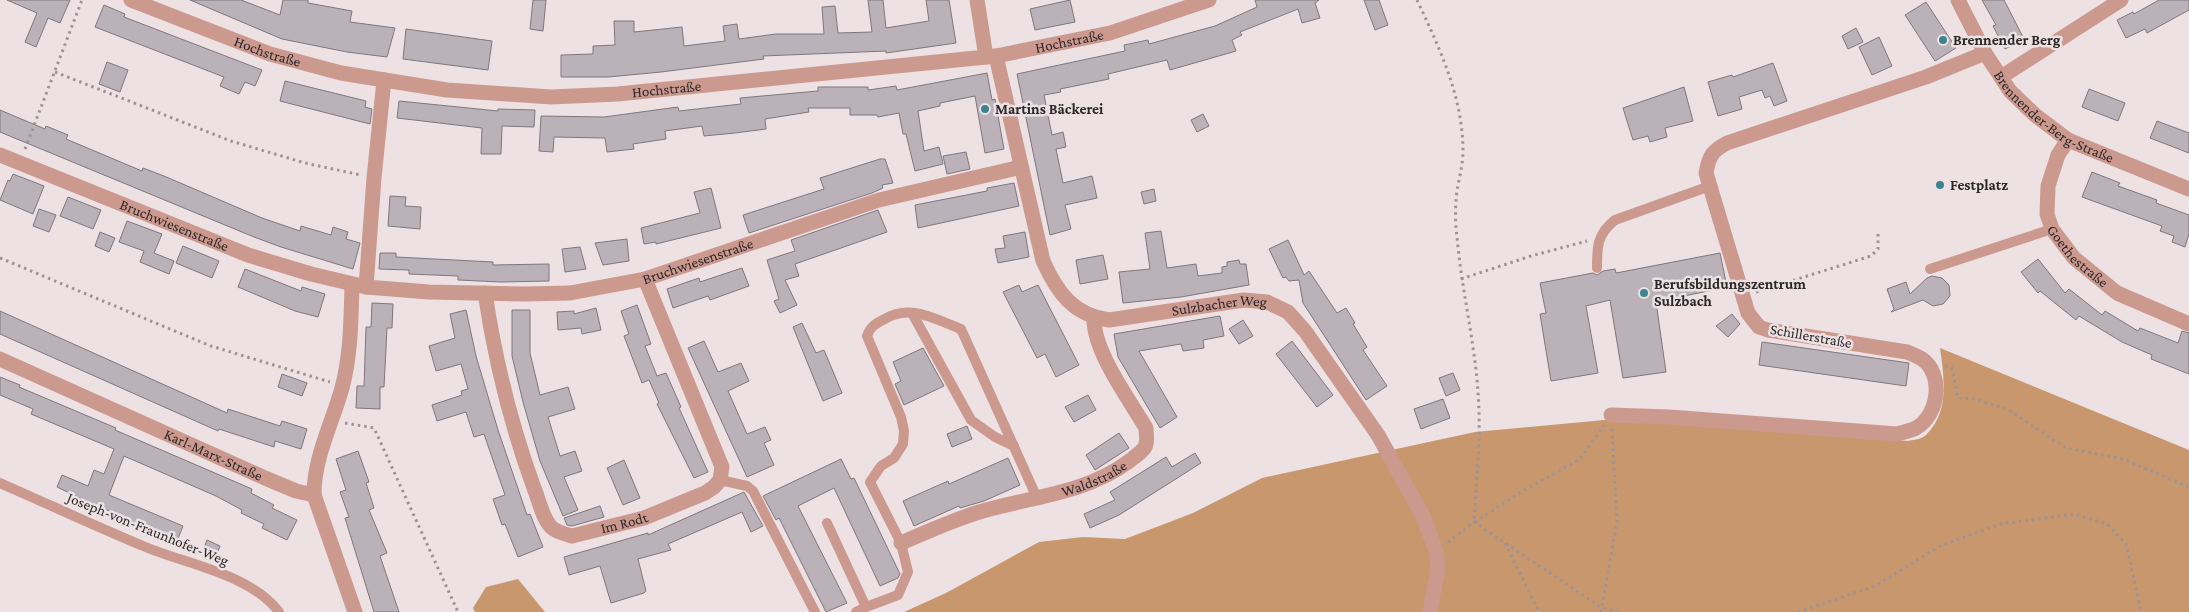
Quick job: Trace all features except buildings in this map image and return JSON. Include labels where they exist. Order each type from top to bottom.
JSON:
[{"type":"street","name":"Hochstraße","points":[[131,0],[270,54],[341,73],[448,90],[499,95],[570,96],[618,94],[991,56],[1110,33],[1209,0]]},
{"type":"street","points":[[977,0],[1022,168],[1043,261],[1052,282],[1064,296],[1079,310],[1094,318]]},
{"type":"street","name":"Brennender-Berg-Straße","points":[[1958,0],[1985,53],[2010,91],[2035,115],[2068,140],[2189,189]]},
{"type":"street","points":[[2001,77],[2121,0]]},
{"type":"street","name":"Schillerstraße","points":[[1923,360],[1907,352],[1768,330],[1752,321],[1748,314],[1706,173],[1708,162],[1714,150],[1727,143],[1926,77],[1985,53]]},
{"type":"street","points":[[355,612],[314,495],[314,476],[317,459],[332,421],[342,386],[359,286],[374,178],[384,80]]},
{"type":"street","name":"Goethestraße","points":[[2068,140],[2058,155],[2048,186],[2047,214],[2052,229],[2074,258],[2117,293],[2189,324]]},
{"type":"street","name":"Bruchwiesenstraße","points":[[0,155],[248,255],[359,286],[429,292],[485,293],[570,293],[645,279],[879,200],[1022,168]]},
{"type":"street","points":[[645,279],[722,467],[720,480]]},
{"type":"street","name":"Im Rodt","points":[[485,293],[496,354],[517,441],[543,512],[551,527],[560,533],[572,536],[609,528],[644,518],[705,493],[714,488],[720,480]]},
{"type":"street","name":"Sulzbacher Weg","points":[[1094,318],[1109,320],[1244,300],[1267,302],[1288,312],[1305,330],[1378,435],[1423,516],[1436,551],[1438,568],[1430,612]]},
{"type":"street","name":"Waldstraße","points":[[901,543],[976,513],[1093,482],[1115,472],[1136,456],[1145,446],[1147,438],[1146,428],[1100,348],[1094,330],[1094,318]]},
{"type":"street","name":"Karl-Marx-Straße","points":[[0,359],[265,478],[296,491],[314,495]]},
{"type":"street","points":[[1611,415],[1669,417],[1897,434],[1916,428],[1926,420],[1934,406],[1936,390],[1933,374],[1923,360]]},
{"type":"lane","points":[[1597,268],[1600,238],[1606,228],[1615,220],[1710,186]]},
{"type":"lane","points":[[1930,269],[2052,229]]},
{"type":"lane","points":[[856,612],[898,595],[908,572],[901,543],[870,482],[881,466],[894,458],[903,444],[904,431],[901,417],[866,336],[870,327],[902,311],[961,329],[1037,498]]},
{"type":"lane","points":[[912,313],[971,420],[994,437],[1014,446]]},
{"type":"lane","points":[[720,480],[747,486],[753,491],[815,612]]},
{"type":"lane","name":"Joseph-von-Fraunhofer-Weg","points":[[0,483],[145,547],[214,571],[248,586],[273,604],[279,612]]},
{"type":"lane","points":[[827,523],[866,607]]},
{"type":"path","points":[[19,163],[56,72],[82,0]]},
{"type":"path","points":[[1417,0],[1432,32],[1456,95],[1463,148],[1463,164],[1457,193],[1456,225],[1461,279],[1470,322],[1479,412],[1474,522]]},
{"type":"path","points":[[56,72],[230,141],[305,163],[374,178]]},
{"type":"path","points":[[1743,297],[1871,256],[1878,249],[1878,232]]},
{"type":"path","points":[[1461,279],[1531,256],[1600,238]]},
{"type":"path","points":[[0,258],[211,346],[342,386]]},
{"type":"path","points":[[1923,360],[1952,368],[1958,398],[1974,399],[2007,409],[2066,448],[2123,458],[2189,487]]},
{"type":"path","points":[[1436,551],[1474,522],[1521,492],[1580,459],[1611,415]]},
{"type":"path","points":[[1602,610],[1618,522],[1611,415]]},
{"type":"path","points":[[332,421],[374,428],[458,612]]},
{"type":"path","points":[[1798,612],[1875,586],[1940,546],[2001,524],[2074,514],[2107,524],[2126,544],[2143,612]]},
{"type":"path","points":[[1474,522],[1602,610],[1619,612]]},
{"type":"path","points":[[1505,543],[1539,612]]},
{"type":"shaded area","points":[[1940,348],[2189,450],[2189,612],[904,612],[946,593],[1039,542],[1083,537],[1125,539],[1193,513],[1262,478],[1475,432],[1615,419],[1908,441],[1917,439],[1926,435],[1934,426],[1942,405],[1944,382]]},
{"type":"shaded area","points":[[518,579],[545,612],[475,612],[473,608],[486,587]]},
{"type":"place","name":"Brennender Berg","points":[[1943,40]]},
{"type":"place","name":"Martins Bäckerei","points":[[985,109]]},
{"type":"place","name":"Festplatz","points":[[1940,185]]},
{"type":"place","name":"Berufsbildungszentrum Sulzbach","points":[[1644,293]]}]
